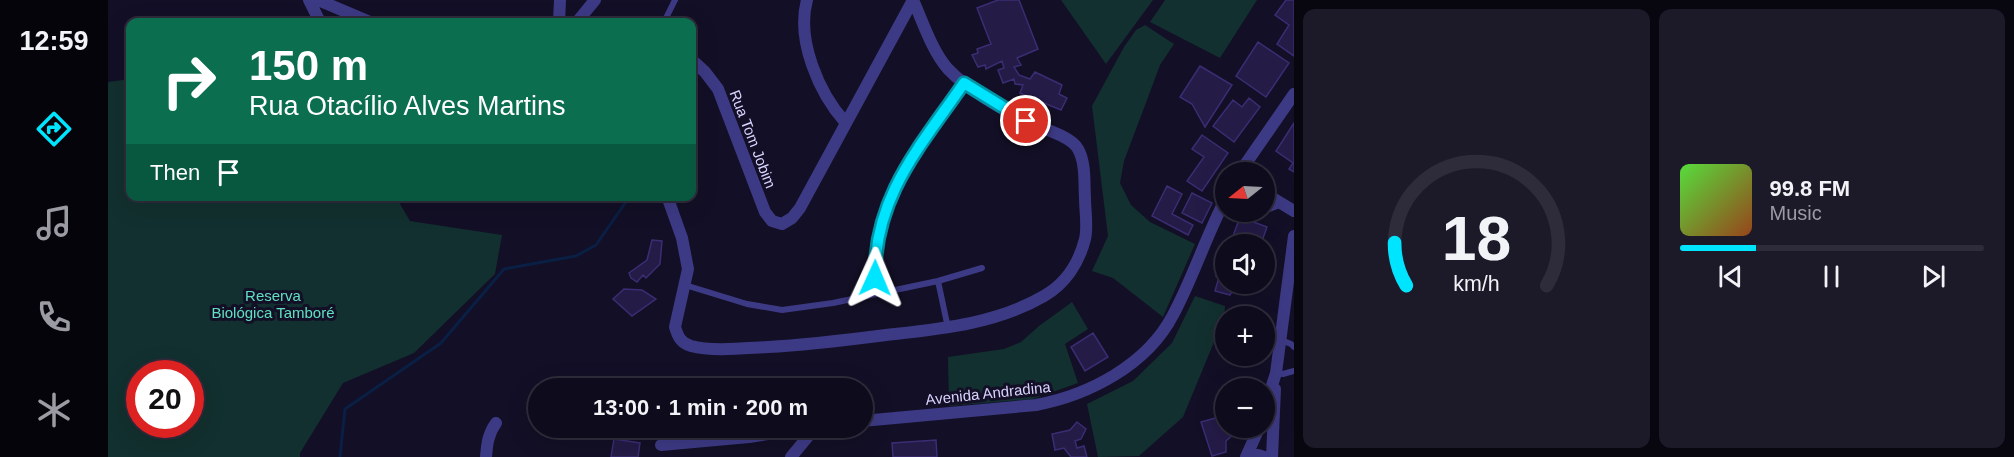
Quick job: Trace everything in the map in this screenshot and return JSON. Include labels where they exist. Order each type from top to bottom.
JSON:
[{"type":"street","points":[[312,0],[319,18]]},
{"type":"street","points":[[312,0],[359,18]]},
{"type":"street","points":[[559,18],[560,0]]},
{"type":"street","points":[[581,18],[595,0]]},
{"type":"street","points":[[807,0],[803,13],[803,31],[826,98],[845,122],[913,0]]},
{"type":"street","points":[[668,201],[682,238],[688,269],[675,327],[682,342],[699,347],[740,349],[815,344],[948,328],[1023,306],[1045,296],[1061,284],[1082,253],[1086,235],[1084,178],[1080,151],[1070,140],[1026,121],[964,83],[947,67],[913,0]]},
{"type":"street","name":"Rua Tom Jobim","points":[[696,64],[718,89],[765,212],[777,224],[786,222],[800,208],[845,122]]},
{"type":"street","points":[[1247,162],[1294,94]]},
{"type":"street","points":[[1275,200],[1294,211]]},
{"type":"street","name":"Avenida Andradina","points":[[873,420],[1036,405],[1060,400],[1087,390],[1113,376],[1135,360],[1159,337],[1173,315],[1215,222]]},
{"type":"street","points":[[1272,457],[1276,373],[1294,236]]},
{"type":"street","points":[[1274,378],[1276,373]]},
{"type":"street","points":[[486,457],[487,442],[496,423]]},
{"type":"street","points":[[661,445],[738,438]]},
{"type":"street","points":[[791,457],[807,438]]},
{"type":"street","points":[[1246,457],[1255,438]]},
{"type":"street","points":[[1246,457],[1258,455],[1264,457]]},
{"type":"lane","points":[[666,18],[675,0]]},
{"type":"lane","points":[[875,278],[876,240],[882,217],[900,176],[964,83]]},
{"type":"lane","points":[[1275,207],[1282,204]]},
{"type":"lane","points":[[685,285],[747,304],[782,310],[833,303],[938,281],[982,268]]},
{"type":"lane","points":[[938,281],[948,328]]},
{"type":"lane","points":[[1280,339],[1294,347]]},
{"type":"lane","points":[[1276,373],[1294,371]]},
{"type":"green space","points":[[1061,0],[1153,0],[1106,64]]},
{"type":"green space","points":[[1165,0],[1257,0],[1220,58],[1150,22]]},
{"type":"green space","points":[[1145,25],[1174,44],[1160,65],[1124,161],[1120,183],[1131,205],[1150,222],[1195,244],[1163,317],[1113,278],[1092,271],[1108,236],[1092,106],[1124,47],[1136,30]]},
{"type":"green space","name":"Reserva Biológica Tamboré","points":[[126,80],[126,201],[398,201],[410,221],[502,235],[495,274],[414,353],[343,383],[300,453],[300,457],[108,457],[108,82]]},
{"type":"green space","points":[[1195,296],[1225,306],[1215,306],[1215,340],[1183,417],[1139,456],[1098,457],[1087,404],[1133,381],[1172,343]]},
{"type":"green space","points":[[1072,302],[1088,329],[1065,344],[1078,383],[1033,399],[949,406],[948,357],[1004,349],[1021,342]]},
{"type":"building","points":[[998,0],[1019,0],[1038,49],[1017,58],[1021,65],[1014,67],[1019,75],[1030,79],[1035,72],[1062,85],[1059,94],[1067,98],[1061,110],[1020,93],[1023,85],[1015,84],[1014,79],[1003,83],[998,70],[1004,68],[1002,61],[986,69],[985,65],[978,67],[972,55],[978,53],[977,49],[991,44],[977,8]]},
{"type":"building","points":[[1286,0],[1294,0],[1294,56],[1277,44],[1289,25],[1275,15]]},
{"type":"building","points":[[1258,42],[1289,63],[1266,97],[1236,76]]},
{"type":"building","points":[[1200,66],[1232,85],[1205,127],[1192,104],[1180,97]]},
{"type":"building","points":[[1249,98],[1260,107],[1234,142],[1213,126],[1233,100],[1242,107]]},
{"type":"building","points":[[1294,123],[1294,172],[1289,169],[1293,163],[1276,151]]},
{"type":"building","points":[[1202,135],[1228,153],[1222,162],[1215,162],[1215,172],[1202,191],[1187,181],[1204,157],[1192,149]]},
{"type":"building","points":[[1167,186],[1182,194],[1172,214],[1193,225],[1188,235],[1152,216]]},
{"type":"building","points":[[1192,193],[1212,203],[1202,223],[1182,213]]},
{"type":"building","points":[[1238,222],[1254,222],[1267,227],[1265,234],[1234,234]]},
{"type":"building","points":[[652,240],[662,241],[660,264],[646,278],[643,275],[637,282],[631,278],[629,273],[647,260]]},
{"type":"building","points":[[624,289],[642,290],[656,299],[632,316],[613,299]]},
{"type":"building","points":[[1093,333],[1108,357],[1085,371],[1071,347]]},
{"type":"building","points":[[1215,418],[1215,438],[1229,438],[1226,441],[1226,452],[1212,456],[1201,422]]},
{"type":"building","points":[[1077,422],[1086,429],[1081,439],[1075,441],[1077,448],[1084,446],[1087,457],[1071,457],[1064,448],[1055,450],[1052,434],[1070,430]]},
{"type":"building","points":[[614,439],[640,443],[638,457],[611,457]]},
{"type":"building","points":[[936,440],[937,457],[893,457],[892,443]]},
{"type":"waterway","points":[[340,457],[345,409],[441,343],[504,269],[576,256],[596,245],[627,201]]},
{"type":"route","points":[[875,278],[876,240],[882,217],[900,176],[964,83],[1026,121]]}]
